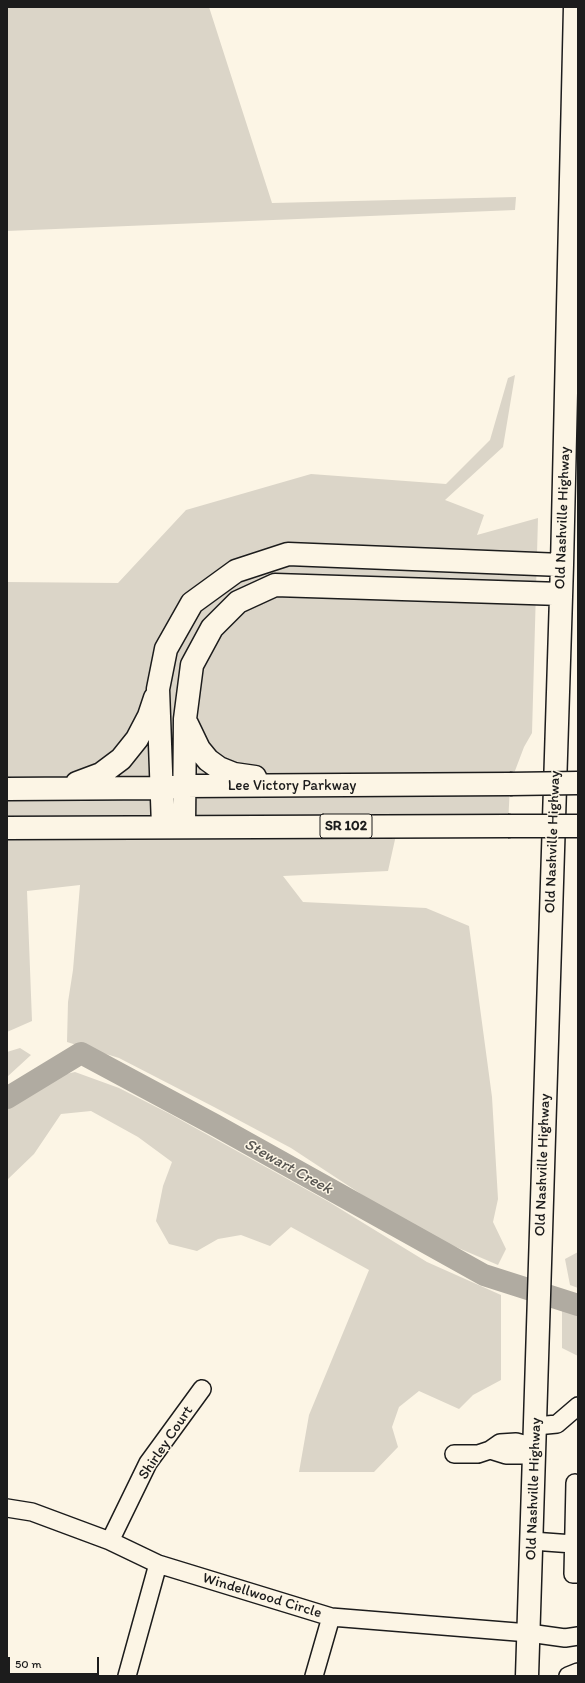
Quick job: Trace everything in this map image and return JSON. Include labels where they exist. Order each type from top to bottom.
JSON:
[{"type":"main road","name":"Old Nashville Highway","points":[[527,1676],[562,565],[575,7]]},
{"type":"main road","points":[[64,788],[101,774],[121,759],[140,733],[149,716],[158,689],[166,649],[192,603],[236,570],[288,554],[562,565]]},
{"type":"main road","points":[[173,826],[184,786],[185,719],[192,665],[212,628],[238,602],[275,585],[560,594]]},
{"type":"main road","points":[[158,689],[162,788],[173,826]]},
{"type":"main road","points":[[185,719],[199,749],[208,760],[219,768],[234,774],[256,778],[366,777],[399,785]]},
{"type":"main road","name":"Lee Victory Parkway","points":[[7,789],[578,783]]},
{"type":"main road","name":"SR 102","points":[[7,828],[173,826],[578,826]]},
{"type":"street","name":"Shirley Court","points":[[110,1542],[148,1463],[202,1389]]},
{"type":"street","points":[[536,1426],[557,1424],[578,1406]]},
{"type":"street","points":[[454,1454],[478,1454],[490,1450],[500,1443],[516,1442],[535,1451]]},
{"type":"street","points":[[575,1483],[573,1574],[578,1574]]},
{"type":"street","name":"Windellwood Circle","points":[[7,1508],[32,1512],[110,1542],[158,1564],[331,1617],[529,1633],[565,1638],[578,1636]]},
{"type":"street","points":[[532,1541],[573,1544]]},
{"type":"street","points":[[127,1676],[158,1564]]},
{"type":"street","points":[[314,1676],[331,1617]]},
{"type":"street","points":[[568,1676],[578,1672]]},
{"type":"shaded area","points":[[7,7],[209,7],[272,203],[516,197],[515,210],[7,231]]},
{"type":"shaded area","points":[[515,375],[503,447],[445,500],[484,515],[477,535],[538,518],[532,733],[524,747],[510,784],[508,826],[398,826],[388,871],[283,876],[303,902],[426,908],[469,926],[492,1097],[498,1199],[493,1222],[506,1249],[498,1265],[449,1244],[367,1198],[291,1148],[214,1107],[119,1058],[67,1042],[68,1002],[73,970],[80,885],[27,891],[32,1021],[7,1032],[7,582],[118,583],[186,510],[311,474],[446,484],[490,440],[508,378]]},
{"type":"shaded area","points":[[20,1048],[31,1055],[7,1077],[7,1052]]},
{"type":"shaded area","points":[[75,1072],[119,1088],[170,1114],[329,1202],[427,1262],[501,1295],[501,1380],[473,1395],[459,1409],[419,1391],[399,1407],[392,1427],[398,1447],[374,1472],[299,1472],[309,1415],[369,1270],[291,1227],[270,1246],[241,1235],[218,1239],[197,1251],[169,1244],[156,1221],[163,1186],[172,1162],[138,1137],[91,1111],[61,1114],[34,1154],[7,1180],[7,1110],[9,1105],[48,1078]]},
{"type":"shaded area","points":[[578,1252],[578,1288],[570,1285],[565,1259]]},
{"type":"shaded area","points":[[562,1309],[578,1316],[578,1356],[562,1348]]},
{"type":"waterway","name":"Stewart Creek","points":[[7,1098],[81,1053],[215,1125],[484,1275],[578,1305]]}]
